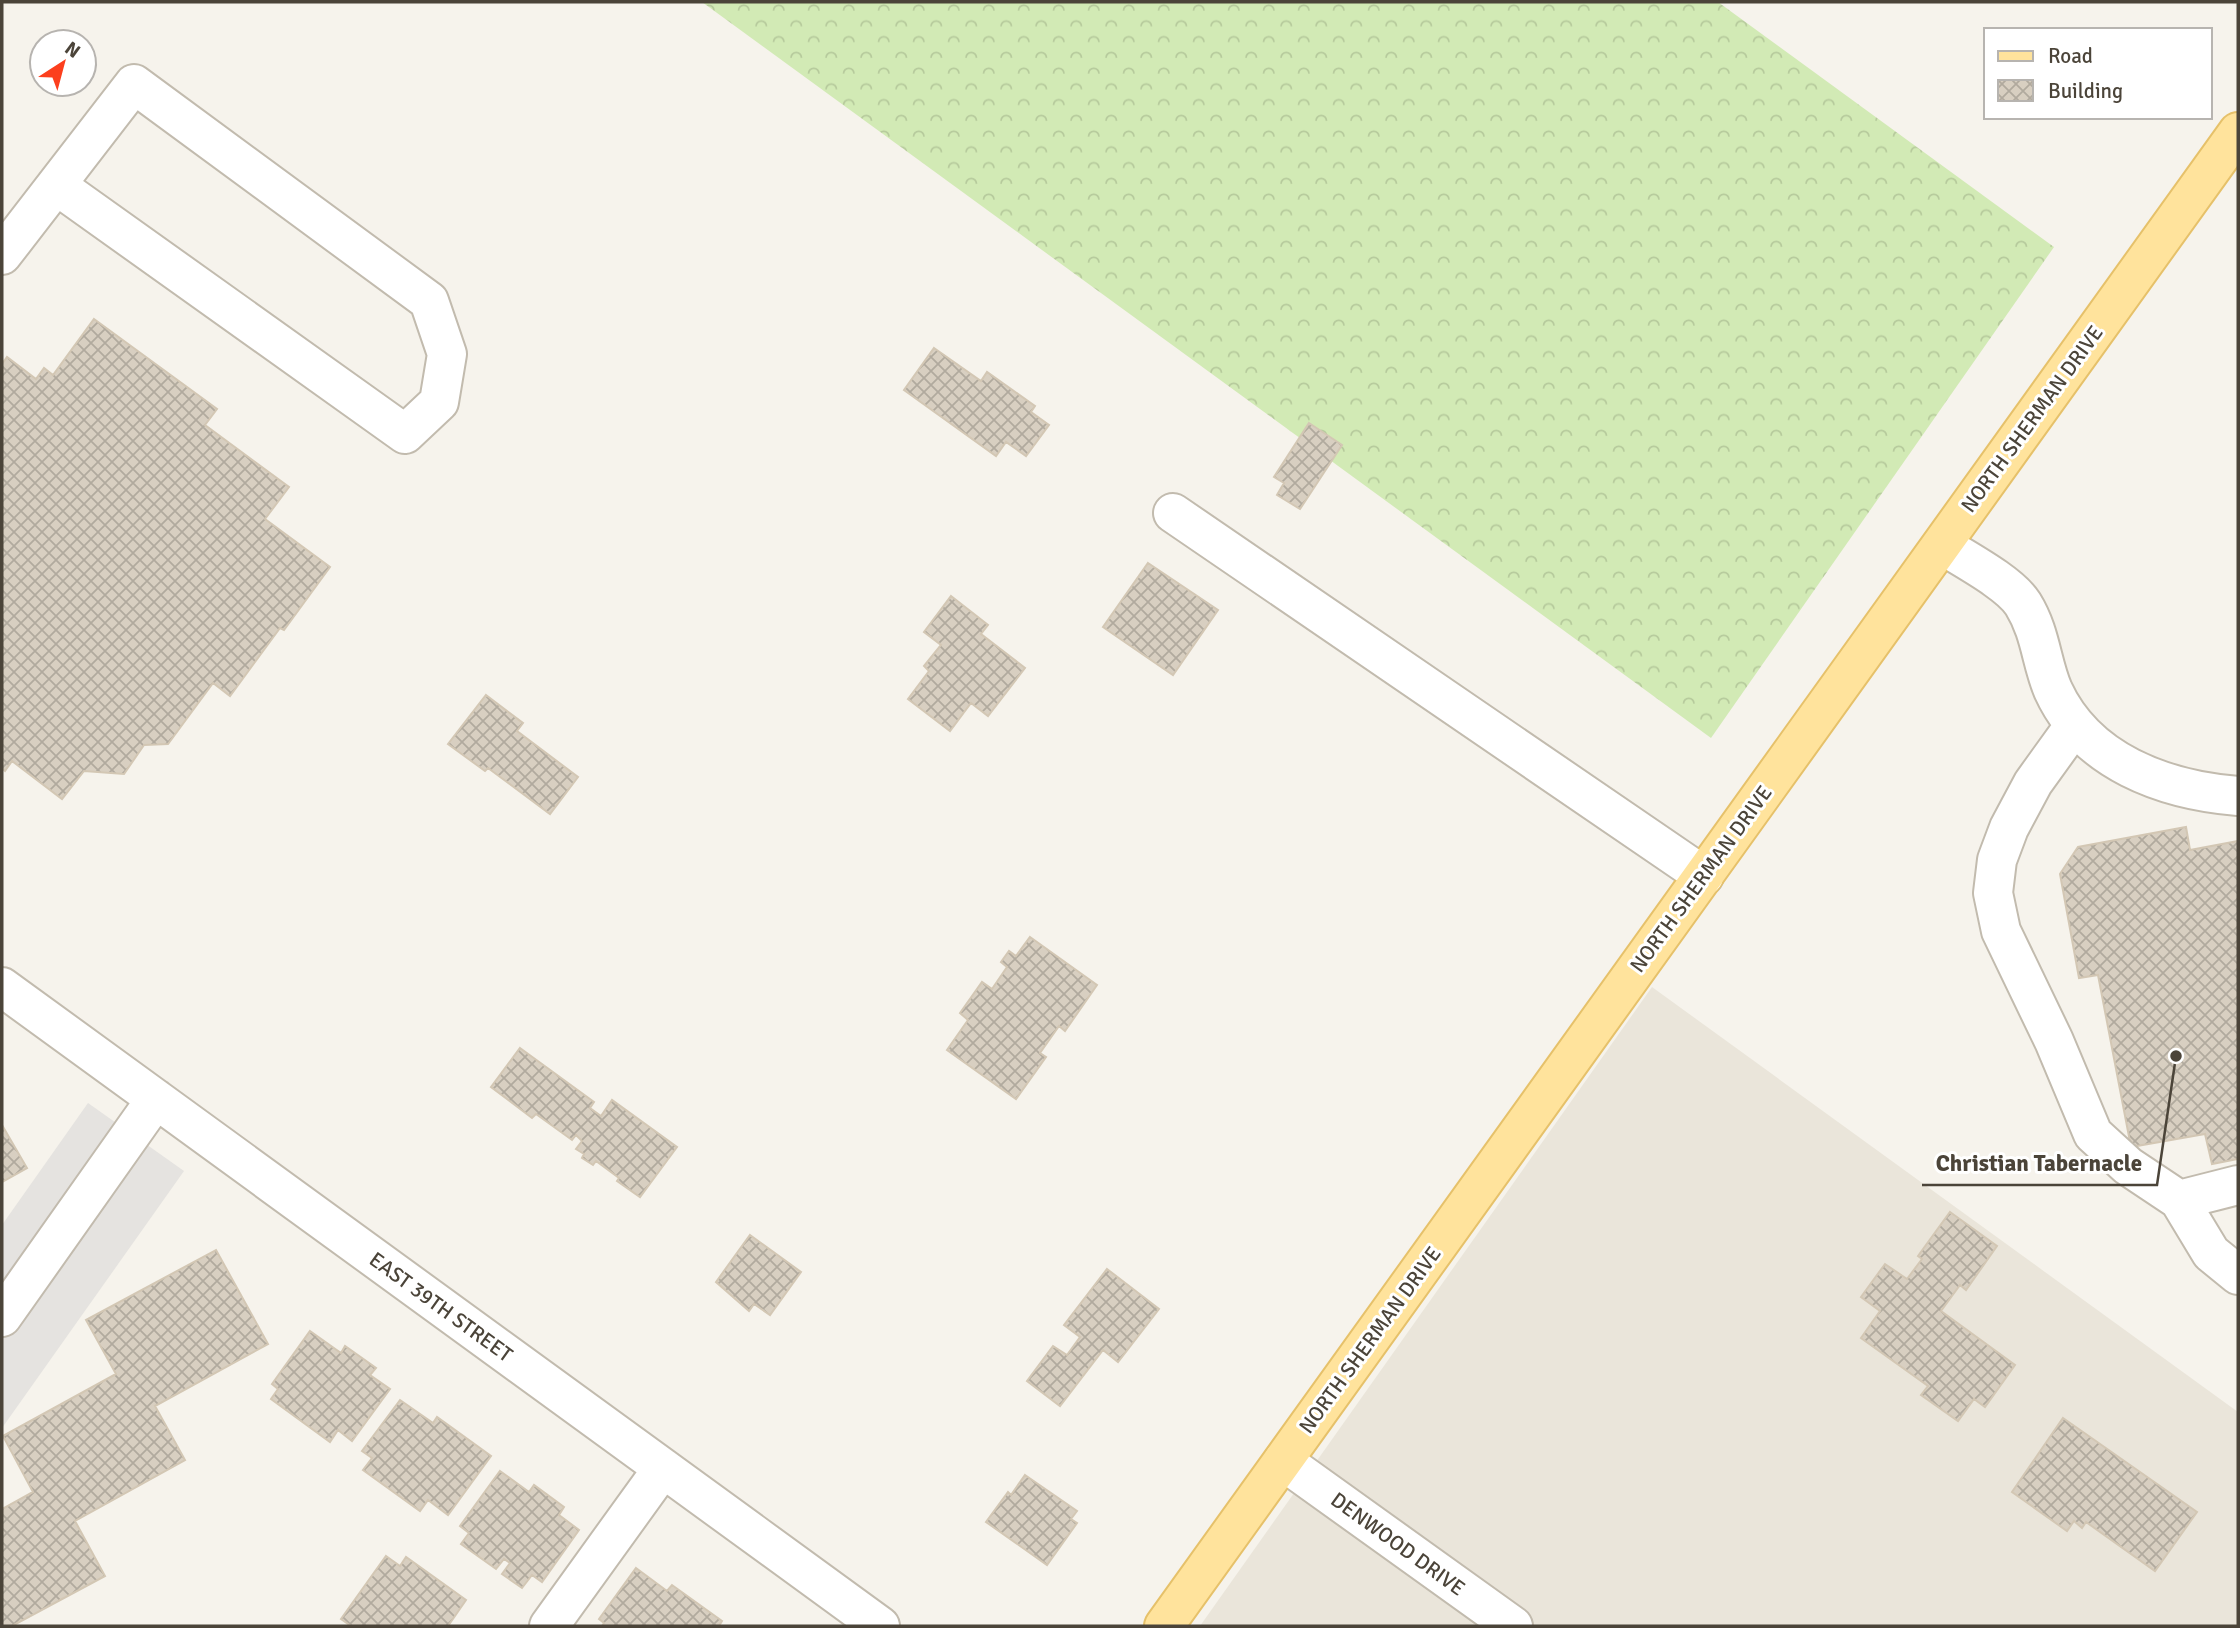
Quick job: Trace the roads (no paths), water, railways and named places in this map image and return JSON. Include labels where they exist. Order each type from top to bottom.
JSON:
[{"type":"main road","name":"NORTH SHERMAN DRIVE","points":[[1164,1626],[2237,135]]},
{"type":"street","points":[[2,255],[56,185],[134,84],[429,301],[447,354],[439,402],[405,434],[56,185]]},
{"type":"street","points":[[1173,513],[1704,876]]},
{"type":"street","points":[[1942,545],[1992,577],[2022,602],[2039,637],[2052,689],[2074,726],[2110,758],[2157,781],[2205,793],[2238,796]]},
{"type":"street","points":[[2074,726],[2033,783],[2009,828],[1997,860],[1993,893],[2001,931],[2054,1041],[2093,1134],[2128,1166],[2179,1199],[2211,1253],[2238,1275]]},
{"type":"street","name":"EAST 39TH STREET","points":[[2,987],[880,1626]]},
{"type":"street","points":[[2,1317],[156,1099]]},
{"type":"street","points":[[2179,1199],[2238,1185]]},
{"type":"street","name":"DENWOOD DRIVE","points":[[1283,1461],[1513,1626]]},
{"type":"street","points":[[549,1626],[663,1468]]},
{"type":"place","name":"Christian Tabernacle","points":[[2176,1056]]}]
